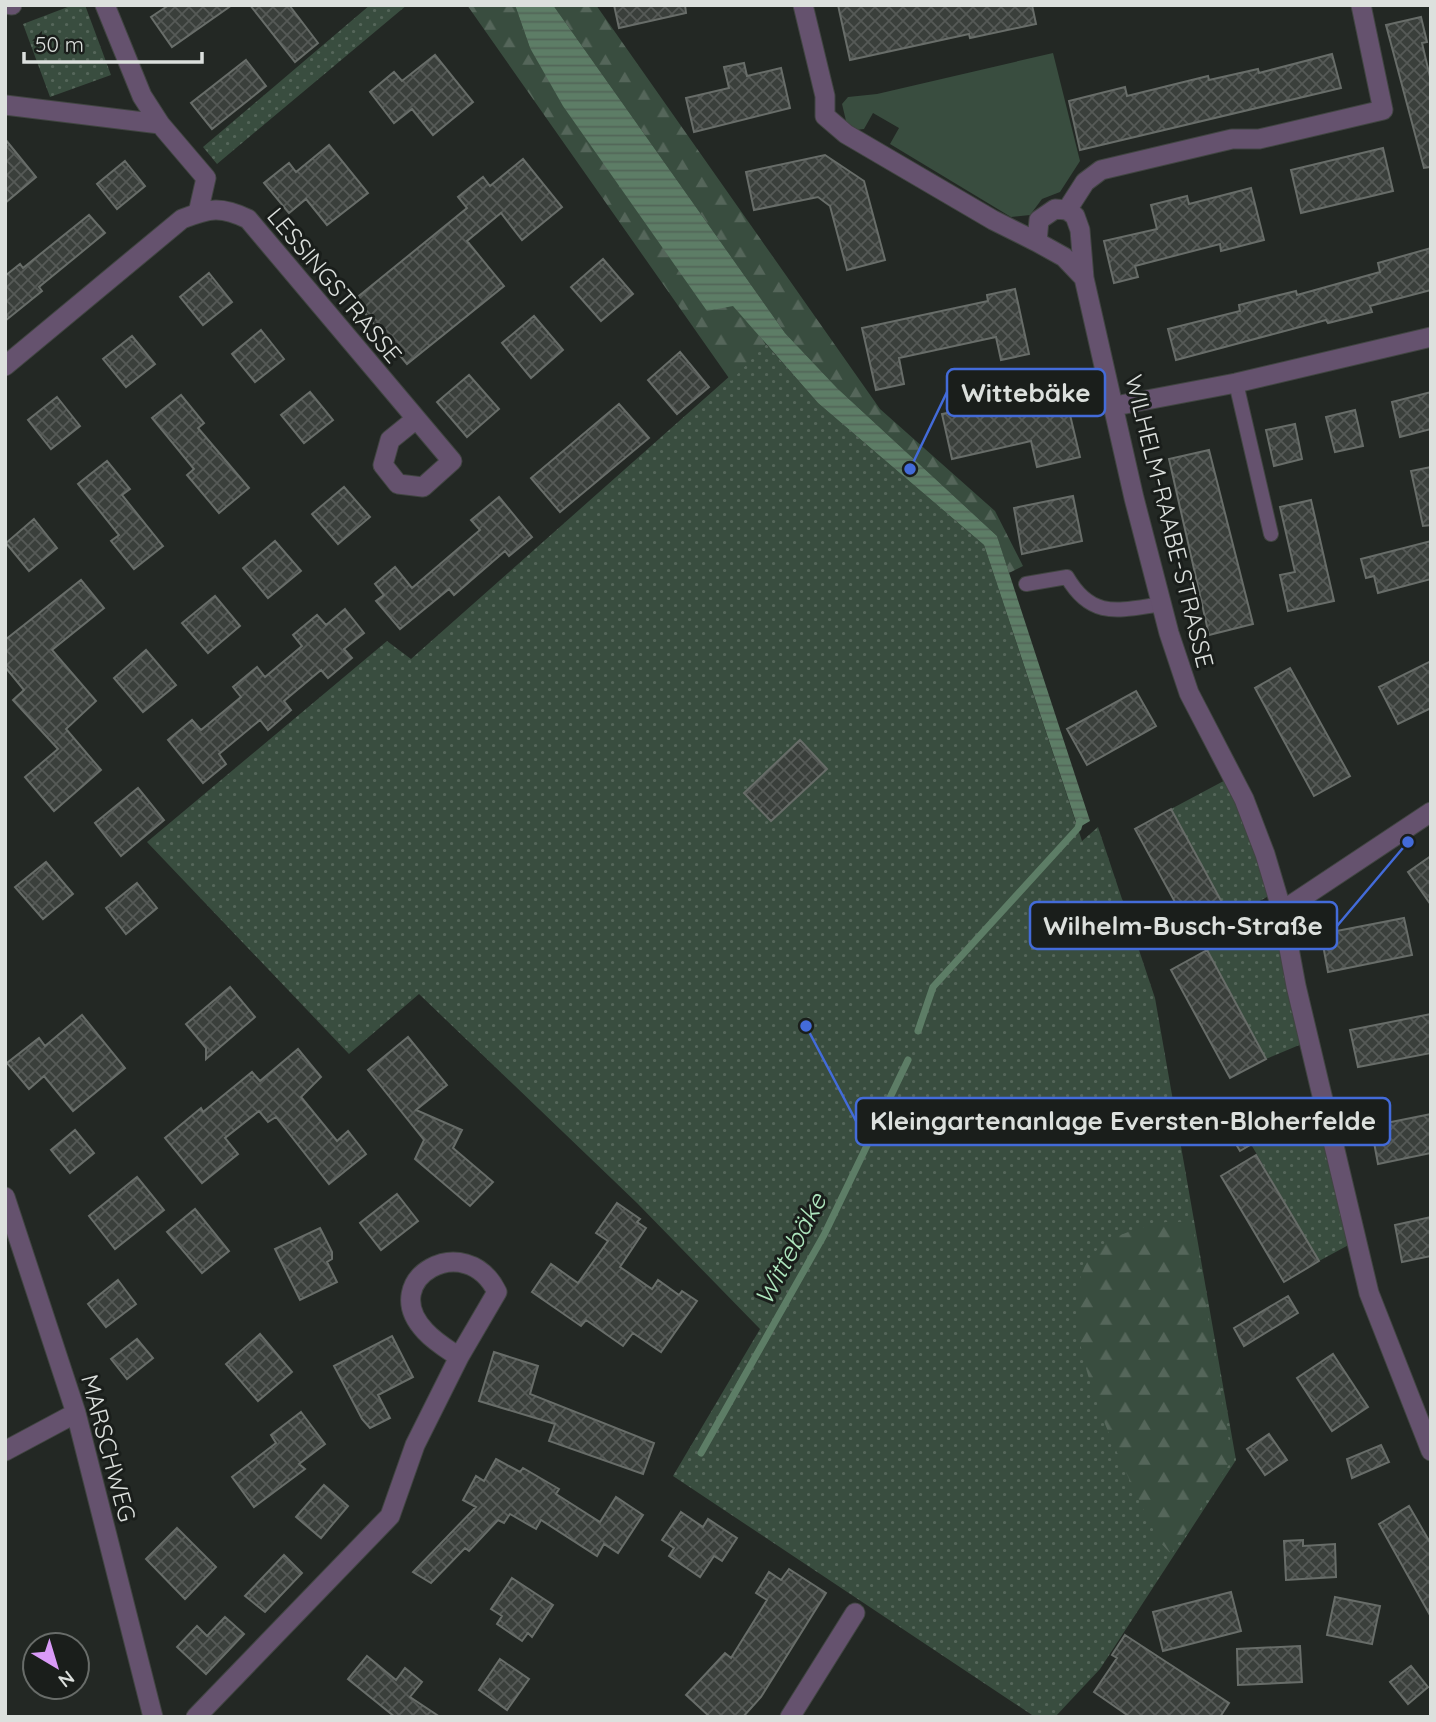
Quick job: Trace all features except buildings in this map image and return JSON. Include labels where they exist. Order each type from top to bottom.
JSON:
[{"type":"street","points":[[105,5],[142,96],[160,124],[206,178],[198,213]]},
{"type":"street","points":[[803,5],[825,96],[825,116],[846,134],[993,220],[1064,257],[1084,278]]},
{"type":"street","points":[[1037,242],[1039,220],[1055,209],[1067,210],[1085,182],[1101,170],[1232,139],[1259,139],[1383,110],[1361,5]]},
{"type":"street","points":[[5,105],[160,124]]},
{"type":"street","name":"LESSINGSTRASSE","points":[[5,366],[182,219],[198,213],[226,209],[248,219],[416,419]]},
{"type":"street","name":"WILHELM-RAABE-STRASSE","points":[[1067,210],[1075,216],[1080,230],[1084,278],[1115,407],[1133,498],[1162,604],[1189,693],[1244,799],[1282,911],[1292,966],[1368,1293],[1431,1451]]},
{"type":"street","points":[[1115,407],[1237,383],[1431,338]]},
{"type":"street","points":[[1282,911],[1431,812]]},
{"type":"street","name":"MARSCHWEG","points":[[5,1196],[76,1413],[153,1717]]},
{"type":"street","points":[[196,1717],[390,1516],[415,1446],[459,1357],[497,1292],[492,1283],[460,1260],[440,1263],[421,1274],[411,1292],[411,1309],[423,1330],[459,1357]]},
{"type":"street","points":[[5,1451],[76,1413]]},
{"type":"street","points":[[790,1717],[855,1613]]},
{"type":"lane","points":[[1237,383],[1271,534]]},
{"type":"lane","points":[[1026,584],[1067,577],[1077,594],[1103,610],[1162,604]]},
{"type":"green space","points":[[73,5],[85,5],[111,75],[50,97],[23,24]]},
{"type":"green space","points":[[370,5],[407,5],[217,164],[203,147]]},
{"type":"green space","points":[[467,5],[515,5],[530,48],[766,344],[731,381]]},
{"type":"green space","points":[[553,5],[596,5],[880,409],[995,511],[1023,566],[1009,573],[997,536],[837,388],[785,333]]},
{"type":"green space","points":[[1053,53],[1080,161],[1060,192],[1042,199],[1030,215],[1011,217],[890,144],[899,128],[873,113],[864,129],[856,130],[847,125],[842,104],[848,97],[877,94]]},
{"type":"green space","points":[[766,344],[818,403],[984,545],[1082,841],[1098,827],[1155,998],[1236,1460],[1100,1669],[1055,1717],[1035,1717],[673,1476],[760,1329],[637,1203],[419,994],[349,1054],[147,842],[387,641],[411,659]]},
{"type":"green space","points":[[1233,776],[1276,892],[1230,917],[1171,809]]},
{"type":"green space","points":[[1284,920],[1309,1041],[1266,1059],[1207,950]]},
{"type":"green space","points":[[1323,1103],[1356,1241],[1319,1261],[1252,1146]]},
{"type":"green space","points":[[1166,1222],[1192,1222],[1232,1460],[1171,1554],[1158,1540],[1110,1436],[1082,1351],[1076,1311],[1081,1277],[1097,1250],[1121,1235]]},
{"type":"shaded area","points":[[515,5],[553,5],[785,333],[837,388],[997,536],[1090,821],[1078,828],[984,545],[818,403],[733,306],[707,311],[563,106],[530,48]]},
{"type":"waterway","name":"Wittebäke","points":[[918,1031],[933,987],[1078,828],[1080,821]]},
{"type":"waterway","name":"Wittebäke","points":[[701,1453],[824,1235],[908,1060]]},
{"type":"place","name":"Wittebäke","points":[[910,469]]},
{"type":"place","name":"Wilhelm-Busch-Straße","points":[[1408,842]]},
{"type":"place","name":"Kleingartenanlage Eversten-Bloherfelde","points":[[806,1026]]}]
